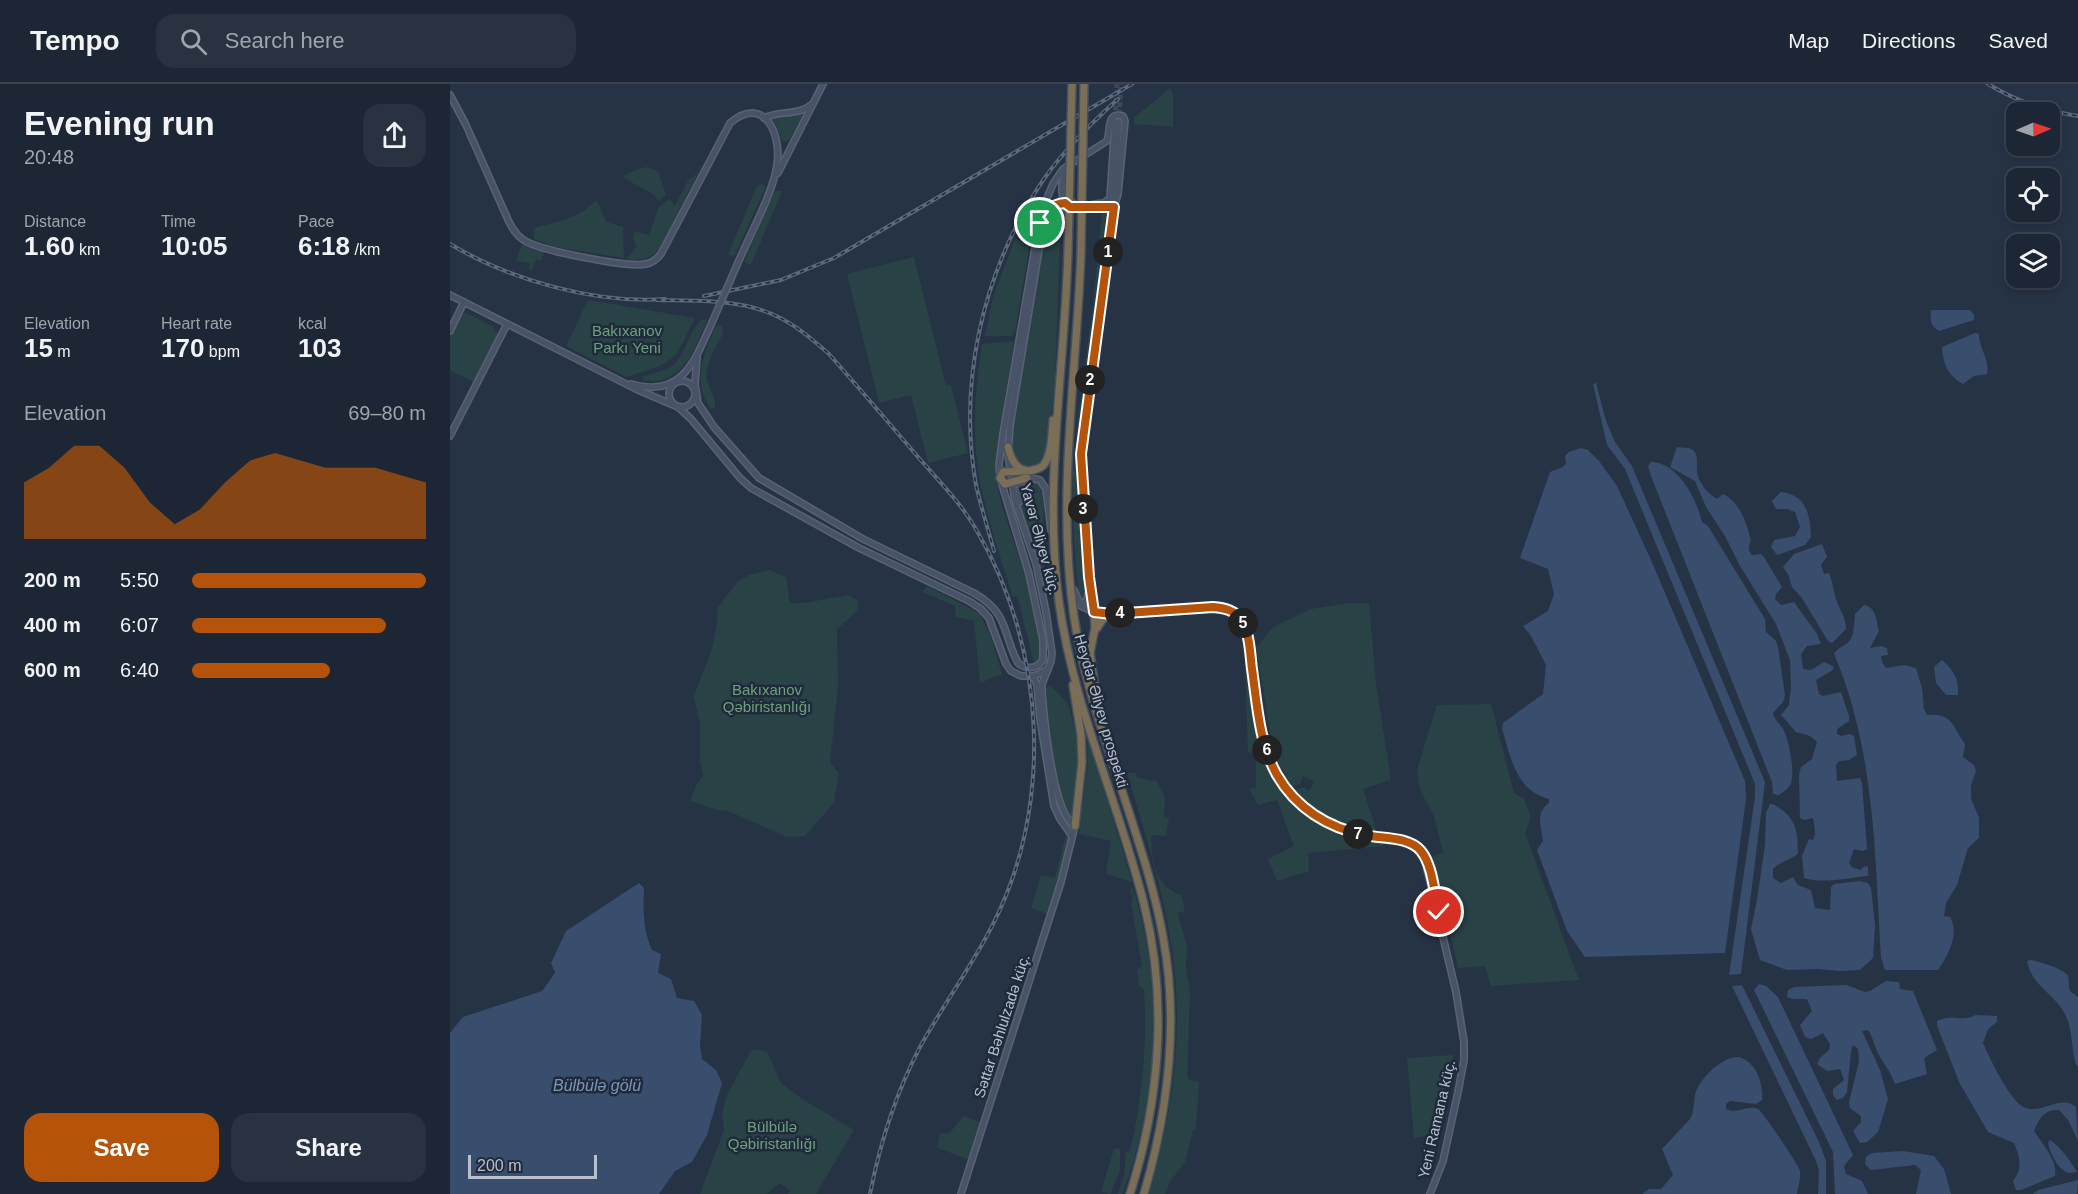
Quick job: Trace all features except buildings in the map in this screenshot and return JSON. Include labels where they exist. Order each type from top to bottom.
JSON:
[{"type":"highway","name":"Heydər Əliyev prospekti","points":[[1072,84],[1068,251],[1053,479],[1054,558],[1059,604],[1069,658],[1137,878],[1154,957],[1158,1010],[1155,1085],[1147,1137],[1130,1194]]},
{"type":"highway","name":"Heydər Əliyev prospekti","points":[[1084,84],[1081,251],[1066,476],[1067,562],[1079,646],[1156,902],[1169,982],[1170,1035],[1167,1086],[1158,1140],[1144,1194]]},
{"type":"highway","points":[[1027,475],[1011,471],[1002,473],[1000,478],[1005,484],[1013,483],[1027,475],[1041,467],[1047,458],[1062,358]]},
{"type":"highway","points":[[1008,447],[1015,465],[1027,475]]},
{"type":"highway","points":[[1094,612],[1094,633]]},
{"type":"highway","points":[[1107,743],[1090,667],[1090,644],[1103,619],[1112,614]]},
{"type":"highway","points":[[1069,658],[1081,735],[1082,762],[1075,826]]},
{"type":"main road","points":[[823,84],[773,182],[697,357],[686,373],[670,388],[671,402],[705,435],[740,478],[752,488],[860,548],[981,609],[992,624],[1006,664],[1014,673],[1034,678],[1054,806],[1072,837]]},
{"type":"main road","points":[[450,95],[508,222],[517,234],[531,244],[553,251],[632,264],[651,262],[661,254],[727,126],[742,116],[751,114],[764,118],[773,126],[778,144],[778,157],[773,182]]},
{"type":"main road","points":[[764,118],[804,109],[815,100]]},
{"type":"main road","points":[[1068,205],[1063,196],[1063,182],[1067,166],[1105,143],[1109,138],[1112,116],[1119,114],[1125,121],[1119,187],[1114,207]]},
{"type":"main road","points":[[1068,205],[1101,204],[1109,200],[1117,122],[1114,207],[1081,454],[1089,595],[1086,602],[1081,603],[1075,595]]},
{"type":"main road","name":"Yavər Əliyev küç.","points":[[1018,663],[1023,667],[1032,668],[1039,665],[1043,660],[1044,645],[1027,564],[1000,478],[999,464],[1040,223],[1053,184],[1067,166]]},
{"type":"main road","points":[[1040,223],[1050,208],[1059,204],[1114,207]]},
{"type":"main road","name":"Yavər Əliyev küç.","points":[[1068,205],[1052,213],[1042,234],[1008,447],[1016,507],[1037,569],[1045,603],[1052,653],[1042,688],[1059,805],[1068,822],[1075,826]]},
{"type":"main road","points":[[450,296],[654,398],[678,407],[684,408],[694,400],[697,357]]},
{"type":"main road","points":[[450,331],[466,304]]},
{"type":"main road","points":[[450,436],[507,324]]},
{"type":"main road","points":[[621,381],[646,387],[676,382],[688,383],[714,427],[765,483],[863,539],[988,602],[1000,616],[1018,663]]},
{"type":"main road","points":[[705,435],[714,427]]},
{"type":"main road","points":[[1025,530],[1018,492],[1027,475],[1037,478],[1045,486],[1054,558]]},
{"type":"main road","points":[[1067,562],[1075,595],[1081,606],[1094,612]]},
{"type":"main road","points":[[1089,577],[1094,612]]},
{"type":"main road","points":[[1037,607],[1035,588],[1040,588],[1045,603]]},
{"type":"main road","name":"Yeni Ramana küç.","points":[[1094,612],[1112,614],[1213,607],[1224,608],[1236,615],[1246,629],[1258,716],[1266,748],[1274,770],[1286,789],[1307,810],[1328,823],[1357,834],[1408,842],[1418,848],[1424,857],[1454,981],[1464,1042],[1456,1102],[1443,1161],[1431,1194]]},
{"type":"main road","points":[[999,643],[1004,653],[1009,654],[1012,650],[1010,638]]},
{"type":"main road","points":[[1006,664],[1006,659],[1010,656],[1018,663]]},
{"type":"main road","points":[[1027,676],[1040,674],[1050,665]]},
{"type":"main road","name":"Səttar Bəhlulzadə küç.","points":[[961,1194],[1066,865],[1075,826]]},
{"type":"green space","points":[[1170,88],[1173,95],[1173,127],[1134,124],[1134,118]]},
{"type":"green space","points":[[803,114],[790,139],[786,142],[782,140],[771,118]]},
{"type":"green space","points":[[647,167],[658,171],[666,195],[658,201],[656,196],[622,177]]},
{"type":"green space","points":[[698,173],[660,248],[645,259],[627,259],[636,247],[633,237],[635,231],[649,235],[659,207],[669,199],[675,206],[689,179]]},
{"type":"green space","points":[[761,184],[766,186],[734,257],[728,254],[757,186]]},
{"type":"green space","points":[[775,191],[782,191],[751,265],[744,262]]},
{"type":"green space","points":[[597,200],[606,222],[623,227],[624,258],[555,247],[534,239],[534,228],[575,215]]},
{"type":"green space","points":[[1061,211],[1055,380],[1047,455],[1041,465],[1026,469],[1013,456],[1012,436],[1044,236],[1049,223]]},
{"type":"green space","points":[[1102,212],[1107,213],[1110,224],[1079,426],[1077,425],[1093,305]]},
{"type":"green space","points":[[1015,239],[1030,243],[1015,332],[1012,336],[985,336],[992,300]]},
{"type":"green space","points":[[522,244],[544,252],[541,261],[536,259],[532,270],[529,269],[530,263],[516,261]]},
{"type":"green space","points":[[914,257],[946,386],[951,385],[968,453],[928,463],[911,395],[879,403],[847,274]]},
{"type":"green space","name":"Bakıxanov Parkı Yeni","points":[[588,300],[695,318],[682,345],[671,359],[654,368],[626,377],[566,346]]},
{"type":"green space","points":[[466,313],[493,326],[498,335],[474,382],[450,370],[450,336],[461,315]]},
{"type":"green space","points":[[704,319],[707,320],[698,342],[685,364],[677,372],[668,378],[656,381],[642,380],[644,376],[672,366],[681,355],[695,328]]},
{"type":"green space","points":[[717,324],[722,327],[723,333],[707,368],[707,380],[715,401],[715,408],[711,409],[701,387],[701,377],[704,356]]},
{"type":"green space","points":[[1014,341],[995,462],[995,476],[1035,611],[1041,657],[1034,663],[1017,596],[1013,597],[986,508],[979,476],[975,439],[977,382],[982,344]]},
{"type":"green space","points":[[1077,427],[1077,467],[1087,593],[1086,599],[1082,600],[1079,596],[1077,580],[1072,502],[1072,470],[1074,469]]},
{"type":"green space","points":[[1027,481],[1036,481],[1043,487],[1044,569],[1041,568],[1020,500],[1021,489]]},
{"type":"green space","name":"Bakıxanov Qəbiristanlığı","points":[[769,570],[786,577],[790,603],[804,603],[848,595],[857,600],[858,610],[837,629],[838,684],[830,763],[839,773],[834,803],[805,836],[787,837],[728,811],[690,801],[703,776],[700,760],[700,724],[694,696],[712,649],[718,607],[738,581],[749,575]]},
{"type":"green space","points":[[927,586],[979,613],[990,634],[1002,674],[980,683],[974,621],[956,617],[955,606],[922,592]]},
{"type":"green space","points":[[1349,603],[1369,603],[1376,684],[1391,780],[1363,789],[1377,832],[1353,827],[1321,813],[1294,790],[1303,787],[1309,791],[1314,781],[1303,776],[1300,784],[1292,786],[1279,764],[1273,749],[1256,648],[1273,627],[1311,609]]},
{"type":"green space","points":[[1245,664],[1257,726],[1268,761],[1309,813],[1368,838],[1384,841],[1383,846],[1308,853],[1309,871],[1277,881],[1268,859],[1294,846],[1277,800],[1258,805],[1249,789],[1256,787],[1256,755],[1248,752]]},
{"type":"green space","points":[[1050,685],[1068,704],[1077,737],[1079,772],[1072,819],[1069,818],[1059,795],[1044,696],[1045,690]]},
{"type":"green space","points":[[1491,704],[1514,793],[1524,799],[1531,817],[1525,833],[1579,980],[1491,986],[1485,966],[1458,968],[1433,857],[1443,852],[1434,816],[1420,790],[1417,770],[1437,705]]},
{"type":"green space","points":[[1089,739],[1132,882],[1106,874],[1111,841],[1079,834],[1088,763],[1087,740]]},
{"type":"green space","points":[[1127,773],[1136,773],[1137,778],[1157,781],[1165,797],[1164,816],[1169,818],[1166,836],[1151,835],[1152,853],[1160,879],[1165,886],[1181,895],[1185,911],[1177,913],[1187,945],[1186,968],[1190,992],[1187,1076],[1189,1080],[1199,1082],[1196,1129],[1193,1130],[1185,1162],[1171,1180],[1165,1194],[1149,1194],[1164,1134],[1174,1074],[1177,1012],[1175,981],[1164,905]]},
{"type":"green space","points":[[1066,835],[1069,836],[1062,867],[1046,914],[1031,908],[1041,875],[1055,878]]},
{"type":"green space","points":[[1132,886],[1149,961],[1153,1001],[1153,1041],[1144,1120],[1122,1194],[1118,1194],[1124,1176],[1126,1152],[1130,1151],[1141,1090],[1145,1031],[1144,989],[1139,986],[1137,971],[1142,965],[1131,904]]},
{"type":"green space","name":"Bülbülə Qəbiristanlığı","points":[[752,1049],[767,1051],[781,1083],[802,1099],[854,1130],[816,1194],[788,1194],[790,1190],[779,1183],[767,1194],[700,1194],[724,1130],[722,1114],[727,1095]]},
{"type":"green space","points":[[1453,1055],[1449,1081],[1432,1135],[1414,1138],[1407,1058]]},
{"type":"green space","points":[[963,1116],[980,1122],[968,1159],[937,1148],[940,1134],[950,1133]]},
{"type":"green space","points":[[1114,1149],[1120,1149],[1120,1170],[1110,1194],[1101,1191]]},
{"type":"water","points":[[1931,310],[1970,310],[1974,315],[1974,320],[1939,331],[1931,322]]},
{"type":"water","points":[[1975,333],[1979,334],[1988,369],[1987,374],[1974,376],[1963,384],[1947,369],[1942,347]]},
{"type":"water","points":[[1596,383],[1606,421],[1615,442],[1632,466],[1765,782],[1741,974],[1729,975],[1755,784],[1625,469],[1607,445],[1593,384]]},
{"type":"water","points":[[1677,447],[1690,448],[1696,453],[1698,476],[1707,491],[1717,499],[1723,494],[1734,502],[1745,521],[1751,541],[1749,548],[1752,555],[1761,554],[1764,557],[1782,587],[1775,599],[1781,605],[1794,602],[1817,634],[1821,644],[1807,646],[1801,654],[1803,669],[1811,670],[1824,662],[1833,666],[1833,670],[1816,680],[1819,694],[1823,696],[1841,692],[1849,716],[1849,721],[1837,729],[1837,734],[1854,736],[1857,755],[1849,760],[1839,761],[1836,765],[1837,781],[1860,778],[1862,783],[1867,849],[1863,851],[1854,849],[1849,863],[1860,870],[1868,866],[1868,876],[1828,881],[1804,878],[1802,856],[1809,839],[1813,840],[1815,832],[1813,818],[1804,820],[1800,818],[1799,775],[1801,767],[1812,759],[1817,742],[1810,736],[1796,732],[1781,715],[1789,705],[1790,660],[1776,624],[1706,507],[1695,481],[1670,467]]},
{"type":"water","points":[[1581,448],[1588,450],[1599,461],[1617,486],[1745,781],[1746,799],[1725,953],[1585,957],[1567,931],[1537,850],[1543,841],[1540,815],[1549,803],[1549,799],[1529,789],[1522,781],[1512,762],[1502,729],[1503,723],[1543,694],[1546,665],[1531,636],[1523,626],[1548,611],[1554,594],[1548,569],[1520,558],[1550,472],[1563,467],[1566,463],[1565,456],[1569,452]]},
{"type":"water","points":[[1651,462],[1670,468],[1685,484],[1696,503],[1702,522],[1708,526],[1765,619],[1766,632],[1776,641],[1785,695],[1783,702],[1773,713],[1787,737],[1792,775],[1789,786],[1779,795],[1773,794],[1772,782],[1651,476],[1648,466]]},
{"type":"water","points":[[1781,492],[1797,497],[1802,502],[1810,521],[1811,537],[1805,545],[1777,555],[1771,547],[1774,540],[1795,536],[1800,527],[1795,512],[1776,509],[1772,501]]},
{"type":"water","points":[[1822,544],[1827,557],[1821,565],[1824,574],[1829,573],[1846,625],[1846,629],[1832,643],[1828,641],[1802,598],[1792,587],[1783,567],[1794,554]]},
{"type":"water","points":[[1864,605],[1873,611],[1879,631],[1870,648],[1881,646],[1887,648],[1888,655],[1881,656],[1886,668],[1904,665],[1916,668],[1927,715],[1947,718],[1954,726],[1965,744],[1963,757],[1974,765],[1976,771],[1971,785],[1971,798],[1979,818],[1979,838],[1968,848],[1957,885],[1946,903],[1944,916],[1950,917],[1954,930],[1952,945],[1938,970],[1885,970],[1881,958],[1871,803],[1858,727],[1848,690],[1834,654],[1851,639],[1855,614]]},
{"type":"water","points":[[1942,660],[1955,676],[1958,695],[1946,695],[1936,683],[1934,667]]},
{"type":"water","points":[[1770,804],[1776,806],[1791,819],[1796,829],[1798,847],[1798,854],[1773,869],[1773,878],[1781,883],[1793,877],[1798,885],[1811,890],[1815,908],[1830,910],[1831,887],[1834,884],[1860,881],[1868,883],[1871,888],[1875,925],[1873,958],[1860,970],[1787,970],[1760,960],[1751,929],[1765,845],[1766,813]]},
{"type":"water","name":"Bülbülə gölü","points":[[639,883],[644,888],[644,920],[649,942],[652,950],[661,954],[658,973],[671,979],[677,998],[694,1001],[702,1015],[700,1046],[702,1059],[716,1070],[722,1083],[707,1135],[692,1162],[675,1171],[659,1194],[450,1194],[450,1033],[463,1017],[542,991],[555,973],[551,963],[566,931]]},
{"type":"water","points":[[2031,960],[2066,973],[2070,991],[2078,997],[2078,1066],[2074,1059],[2068,1020],[2055,1000],[2033,976],[2027,961]]},
{"type":"water","points":[[1886,981],[1899,982],[1900,989],[1913,991],[1937,1050],[1924,1058],[1927,1074],[1895,1084],[1870,1033],[1868,1030],[1862,1031],[1880,1070],[1888,1099],[1878,1132],[1867,1142],[1860,1143],[1853,1131],[1861,1122],[1861,1116],[1850,1108],[1849,1102],[1859,1062],[1858,1049],[1853,1045],[1847,1092],[1843,1098],[1837,1100],[1833,1095],[1833,1089],[1844,1080],[1840,1069],[1827,1071],[1817,1064],[1829,1050],[1830,1044],[1823,1033],[1811,1039],[1805,1037],[1800,1025],[1812,1011],[1807,999],[1787,997],[1788,990],[1794,987],[1846,985],[1865,992]]},
{"type":"water","points":[[1759,984],[1766,986],[1778,997],[1853,1155],[1844,1166],[1846,1174],[1862,1181],[1868,1194],[1835,1194],[1833,1152],[1754,990]]},
{"type":"water","points":[[1742,985],[1819,1142],[1826,1161],[1826,1194],[1818,1194],[1819,1171],[1816,1161],[1732,986]]},
{"type":"water","points":[[1976,1015],[1997,1016],[1997,1022],[1988,1029],[1983,1043],[1994,1067],[2019,1104],[2033,1109],[2063,1102],[2076,1107],[2078,1141],[2068,1120],[2059,1110],[2049,1111],[2040,1119],[2034,1131],[2052,1158],[2055,1176],[2021,1190],[2016,1190],[2013,1181],[2020,1162],[2014,1143],[1988,1132],[1960,1084],[1937,1026],[1937,1021],[1942,1019]]},
{"type":"water","points":[[1739,1057],[1750,1064],[1758,1074],[1762,1100],[1756,1104],[1730,1101],[1726,1104],[1726,1109],[1734,1111],[1754,1108],[1761,1112],[1800,1171],[1797,1194],[1642,1194],[1649,1189],[1661,1189],[1673,1175],[1662,1149],[1690,1119],[1696,1091],[1701,1082],[1727,1059]]},
{"type":"water","points":[[2050,1140],[2061,1150],[2077,1172],[2068,1173],[2058,1164],[2049,1148]]},
{"type":"water","points":[[1903,1151],[1934,1156],[1944,1169],[1951,1194],[1916,1194],[1921,1170],[1915,1165],[1871,1170],[1865,1164],[1866,1157],[1872,1153]]},
{"type":"water","points":[[2078,1180],[2077,1194],[2032,1194],[2038,1190]]},
{"type":"tunnel","points":[[1115,118],[1117,84]]},
{"type":"tunnel","points":[[1119,122],[1121,84]]},
{"type":"railway","points":[[704,296],[781,280],[834,258],[1132,84]]},
{"type":"railway","points":[[1988,84],[2032,104],[2078,116]]},
{"type":"railway","points":[[994,551],[976,485],[971,447],[970,409],[979,333],[989,296],[1001,259],[1036,191],[1053,166],[1074,142],[1118,99]]},
{"type":"railway","points":[[450,244],[499,268],[554,287],[610,298],[665,299]]},
{"type":"railway","points":[[657,300],[730,303],[759,309],[795,326],[829,354],[964,511],[977,531],[1000,577],[1017,626],[1029,677],[1034,729],[1033,781],[1025,833],[1011,883],[990,930],[937,1017],[903,1082],[884,1137],[870,1194]]},
{"type":"route","points":[[1040,223],[1047,211],[1059,204],[1065,203],[1070,207],[1114,207],[1081,454],[1089,577],[1094,612],[1112,614],[1213,607],[1224,608],[1239,617],[1246,629],[1258,716],[1266,748],[1274,770],[1286,789],[1307,810],[1339,828],[1357,834],[1415,845],[1426,862],[1439,912]]}]
